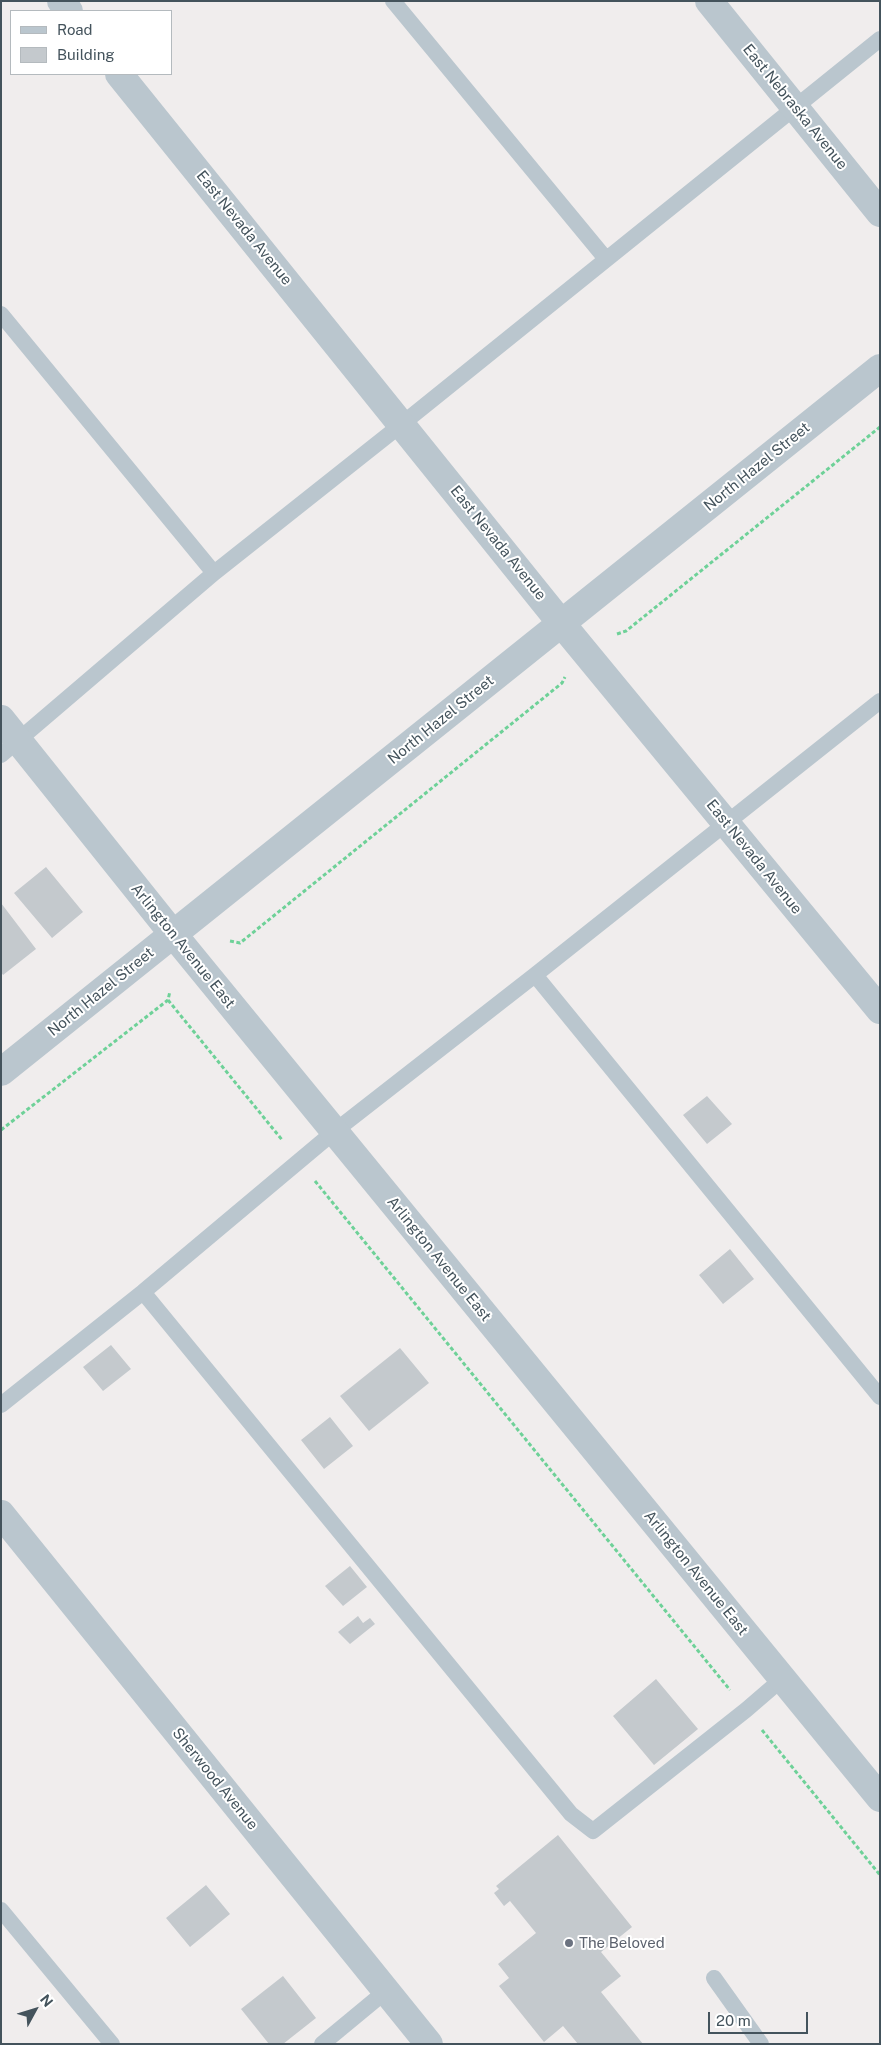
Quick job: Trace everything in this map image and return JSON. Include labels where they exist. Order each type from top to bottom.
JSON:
[{"type":"street","name":"East Nebraska Avenue","points":[[709,1],[880,213]]},
{"type":"street","name":"East Nevada Avenue","points":[[120,75],[561,623],[880,1010]]},
{"type":"street","name":"North Hazel Street","points":[[1,1072],[880,368]]},
{"type":"street","name":"Arlington Avenue East","points":[[1,718],[10,748],[172,934],[880,1798]]},
{"type":"street","name":"Sherwood Avenue","points":[[1,1514],[429,2044]]},
{"type":"lane","points":[[393,1],[606,259]]},
{"type":"lane","points":[[10,748],[214,573],[880,39]]},
{"type":"lane","points":[[1,314],[214,573]]},
{"type":"lane","points":[[1,1405],[143,1292],[335,1131],[880,701]]},
{"type":"lane","points":[[535,975],[880,1397]]},
{"type":"lane","points":[[143,1292],[571,1814],[592,1831],[746,1710],[782,1679]]},
{"type":"lane","points":[[1,1910],[112,2044]]},
{"type":"lane","points":[[714,1978],[761,2044]]},
{"type":"lane","points":[[322,2044],[386,1991]]},
{"type":"path","points":[[618,634],[626,631],[880,427]]},
{"type":"path","points":[[230,941],[240,943],[248,937],[562,683],[567,672]]},
{"type":"path","points":[[1,1130],[168,1000],[170,992]]},
{"type":"path","points":[[168,1000],[880,1875]]},
{"type":"building","points":[[46,867],[83,912],[52,938],[14,893]]},
{"type":"building","points":[[1,903],[36,949],[3,975],[1,972]]},
{"type":"building","points":[[707,1096],[732,1124],[707,1144],[683,1115]]},
{"type":"building","points":[[730,1249],[754,1279],[723,1304],[699,1275]]},
{"type":"building","points":[[111,1345],[131,1369],[103,1391],[83,1367]]},
{"type":"building","points":[[400,1348],[429,1383],[369,1431],[340,1396]]},
{"type":"building","points":[[330,1417],[353,1446],[324,1469],[301,1440]]},
{"type":"building","points":[[350,1566],[367,1587],[343,1606],[325,1586]]},
{"type":"building","points":[[358,1616],[363,1623],[370,1618],[375,1624],[350,1644],[338,1632]]},
{"type":"building","points":[[656,1679],[698,1729],[654,1765],[613,1716]]},
{"type":"building","name":"The Beloved","points":[[558,1835],[632,1927],[601,1952],[621,1976],[601,1992],[643,2044],[578,2044],[563,2026],[544,2042],[499,1986],[509,1978],[498,1964],[536,1933],[510,1901],[504,1906],[494,1893],[499,1889],[496,1886]]},
{"type":"building","points":[[206,1885],[230,1914],[190,1947],[166,1918]]},
{"type":"building","points":[[283,1976],[316,2018],[283,2044],[269,2044],[241,2009]]},
{"type":"place","name":"The Beloved","points":[[569,1943]]}]
